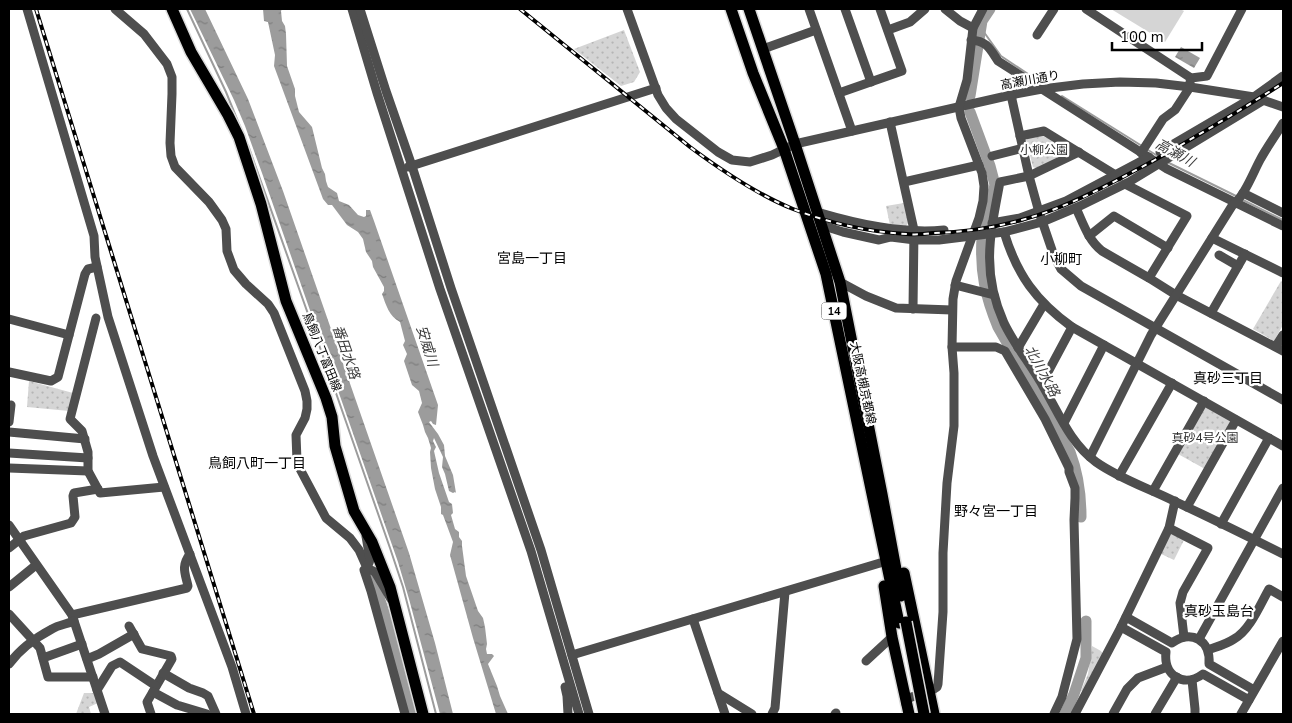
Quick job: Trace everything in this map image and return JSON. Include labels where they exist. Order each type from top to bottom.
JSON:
[{"type":"main road","name":"鳥飼八丁富田線","points":[[172,9],[191,52],[228,115],[238,137],[261,204],[286,301],[332,417],[334,446],[354,512],[372,542],[390,587],[423,714]]},
{"type":"main road","name":"大阪高槻京都線","points":[[731,9],[753,73],[784,149],[826,274],[877,495]]},
{"type":"main road","name":"大阪高槻京都線","points":[[749,9],[840,282],[917,714]]},
{"type":"main road","points":[[877,495],[870,508],[892,637],[908,709]]},
{"type":"main road","points":[[877,495],[900,552],[934,714]]},
{"type":"main road","name":"大阪高槻京都線","points":[[902,623],[924,714]]},
{"type":"street","points":[[27,9],[86,205],[94,236],[95,257],[108,317],[164,487],[232,666],[246,714]]},
{"type":"street","points":[[115,9],[144,34],[166,64],[172,77],[170,143],[171,156],[175,167],[209,202],[222,220],[226,229],[227,251],[234,270],[268,304],[274,313],[305,391],[307,401],[305,418],[296,435],[297,461],[300,470],[326,518],[350,538],[359,550],[367,568],[375,572],[396,608]]},
{"type":"street","points":[[352,9],[440,289],[531,551],[579,714]]},
{"type":"street","points":[[360,9],[451,288],[541,550],[589,714]]},
{"type":"street","name":"高瀬川通り","points":[[627,9],[662,101],[676,119],[718,152],[732,160],[750,162],[772,155],[795,144],[1011,95],[1083,84],[1190,82],[1254,97],[1283,107]]},
{"type":"street","points":[[811,9],[816,30],[852,131]]},
{"type":"street","points":[[845,9],[871,82]]},
{"type":"street","points":[[839,93],[902,70],[880,9]]},
{"type":"street","points":[[888,30],[910,22],[925,9]]},
{"type":"street","points":[[945,9],[960,21],[973,28]]},
{"type":"street","points":[[908,709],[909,698],[930,692],[938,684],[943,612],[943,553],[947,483],[955,411],[952,347],[953,298],[955,286],[983,202],[984,186],[982,173],[961,118],[959,107],[976,40],[973,28],[983,9]]},
{"type":"street","points":[[1037,35],[1054,9]]},
{"type":"street","points":[[1086,9],[1190,82]]},
{"type":"street","points":[[992,223],[1020,218],[1066,201],[1116,175],[1145,151],[1163,118],[1175,110],[1190,82],[1207,76],[1242,9]]},
{"type":"street","points":[[763,49],[816,30]]},
{"type":"street","points":[[976,40],[987,45],[998,61],[1145,151],[1185,178],[1283,213]]},
{"type":"street","points":[[1160,152],[1254,97],[1283,76]]},
{"type":"street","points":[[402,169],[656,88]]},
{"type":"street","points":[[1011,95],[1039,212],[1054,256],[1061,269],[1081,286],[1283,400]]},
{"type":"street","points":[[821,225],[879,240],[891,237],[915,240],[965,238],[972,235],[1004,232],[1042,222],[1127,183],[1264,100]]},
{"type":"street","points":[[890,122],[914,230],[913,309]]},
{"type":"street","points":[[1090,457],[1155,327],[1232,206],[1239,198],[1283,123]]},
{"type":"street","points":[[1020,136],[1044,131],[1127,183],[1188,216],[1149,278]]},
{"type":"street","points":[[992,156],[1023,148]]},
{"type":"street","points":[[1079,152],[1029,176],[1000,182],[992,223],[989,294],[1004,324],[1042,383],[1076,443],[1090,457],[1112,472],[1283,554]]},
{"type":"street","points":[[904,182],[979,165]]},
{"type":"street","points":[[1239,198],[1283,226]]},
{"type":"street","points":[[1076,208],[1089,236],[1102,251],[1176,295],[1280,348],[1283,335]]},
{"type":"street","points":[[817,212],[865,224],[914,230],[944,230]]},
{"type":"street","points":[[1089,236],[1114,216],[1168,248]]},
{"type":"street","points":[[1004,232],[1023,278],[1044,304],[1058,316],[1104,345],[1283,446]]},
{"type":"street","points":[[1212,238],[1283,273]]},
{"type":"street","points":[[1211,314],[1245,254]]},
{"type":"street","points":[[1219,255],[1238,266]]},
{"type":"street","points":[[9,372],[52,381],[58,377],[85,274],[88,269],[97,267]]},
{"type":"street","points":[[840,282],[866,296],[896,308],[952,310]]},
{"type":"street","points":[[955,286],[989,294]]},
{"type":"street","points":[[1018,348],[1044,304]]},
{"type":"street","points":[[96,318],[70,419],[82,431],[88,452],[88,470],[100,493],[164,487]]},
{"type":"street","points":[[9,319],[69,335]]},
{"type":"street","points":[[1042,383],[1072,326]]},
{"type":"street","points":[[1064,423],[1104,345]]},
{"type":"street","points":[[952,347],[996,346],[1005,351],[1045,419],[1069,468],[1075,498],[1078,639],[1062,697],[1054,714]]},
{"type":"street","points":[[1120,476],[1172,383]]},
{"type":"street","points":[[1153,491],[1204,402]]},
{"type":"street","points":[[9,422],[11,405]]},
{"type":"street","points":[[1187,507],[1236,420]]},
{"type":"street","points":[[9,432],[84,440]]},
{"type":"street","points":[[1220,524],[1269,438]]},
{"type":"street","points":[[9,453],[88,458]]},
{"type":"street","points":[[9,468],[88,470]]},
{"type":"street","points":[[1199,639],[1283,488]]},
{"type":"street","points":[[9,548],[24,536],[71,523],[76,517],[74,493],[98,489]]},
{"type":"street","points":[[1075,714],[1121,627],[1169,528],[1175,501]]},
{"type":"street","points":[[9,525],[73,618],[105,714]]},
{"type":"street","points":[[1169,528],[1208,548],[1182,592],[1180,603],[1184,637]]},
{"type":"street","points":[[364,529],[370,560],[367,568],[364,570],[404,714]]},
{"type":"street","points":[[9,664],[21,649],[53,628],[73,618],[187,588],[184,567],[185,560],[190,554]]},
{"type":"street","points":[[561,651],[571,652],[693,619],[880,563]]},
{"type":"street","points":[[9,588],[36,565]]},
{"type":"street","points":[[1208,650],[1233,640],[1240,635],[1248,626],[1269,589],[1283,597]]},
{"type":"street","points":[[772,714],[785,592]]},
{"type":"street","points":[[9,614],[40,648],[48,677],[93,677]]},
{"type":"street","points":[[1126,617],[1172,643],[1184,637],[1199,639],[1208,650],[1209,664],[1254,690]]},
{"type":"street","points":[[693,619],[725,714]]},
{"type":"street","points":[[1121,627],[1166,652],[1167,667],[1176,678],[1192,680],[1203,674],[1249,700]]},
{"type":"street","points":[[87,659],[100,654],[132,630],[142,649],[171,656],[172,659],[147,702],[151,714]]},
{"type":"street","points":[[866,661],[892,637]]},
{"type":"street","points":[[1241,714],[1254,690],[1280,653],[1283,641]]},
{"type":"street","points":[[43,658],[82,644]]},
{"type":"street","points":[[97,690],[112,666],[120,662],[177,705],[207,714]]},
{"type":"street","points":[[1113,714],[1127,689],[1138,678],[1167,667]]},
{"type":"street","points":[[565,669],[562,674],[567,696],[568,714]]},
{"type":"street","points":[[163,674],[189,688],[203,692],[208,696],[216,714]]},
{"type":"street","points":[[1156,714],[1176,678]]},
{"type":"street","points":[[1192,680],[1195,714]]},
{"type":"street","points":[[718,693],[752,714]]},
{"type":"green space","points":[[1111,9],[1180,9],[1184,11],[1165,42]]},
{"type":"green space","points":[[624,30],[640,72],[634,82],[621,86],[574,49]]},
{"type":"green space","name":"小柳公園","points":[[1041,135],[1070,150],[1070,154],[1038,169],[1033,167],[1026,140]]},
{"type":"green space","points":[[904,203],[909,222],[906,226],[890,225],[886,206]]},
{"type":"green space","points":[[1281,281],[1283,282],[1283,325],[1274,341],[1253,329]]},
{"type":"green space","points":[[29,381],[73,393],[69,411],[27,407]]},
{"type":"green space","name":"真砂4号公園","points":[[1208,406],[1230,419],[1231,423],[1205,469],[1178,454],[1204,408]]},
{"type":"green space","points":[[1171,534],[1184,540],[1174,560],[1159,553]]},
{"type":"green space","points":[[1092,646],[1101,651],[1103,655],[1083,692],[1081,691],[1088,674]]},
{"type":"green space","points":[[84,693],[94,693],[98,703],[89,707],[91,714],[76,714]]},
{"type":"water","points":[[190,9],[205,9],[248,99],[283,191],[409,553],[453,714],[440,714],[398,562],[262,173],[234,100]]},
{"type":"water","points":[[263,9],[282,9],[282,21],[286,34],[287,66],[295,89],[299,112],[312,127],[328,187],[337,193],[339,201],[349,205],[358,215],[364,217],[366,216],[366,210],[370,210],[438,405],[436,425],[431,421],[429,422],[444,445],[445,456],[453,475],[456,493],[449,491],[442,467],[443,457],[434,438],[433,441],[436,447],[434,451],[439,473],[449,502],[452,504],[453,513],[451,515],[455,529],[459,532],[459,537],[462,541],[466,576],[478,611],[483,618],[487,654],[494,656],[488,664],[508,714],[496,714],[450,555],[453,542],[441,514],[441,507],[435,489],[431,468],[431,448],[418,412],[422,403],[419,391],[412,385],[404,361],[407,354],[403,345],[405,341],[400,322],[393,317],[387,306],[382,294],[384,287],[366,252],[363,239],[358,232],[347,225],[332,205],[328,205],[323,199],[274,66],[275,55],[268,22],[264,21]]},
{"type":"water","points":[[1181,47],[1200,58],[1194,68],[1175,57]]},
{"type":"waterway","points":[[187,9],[226,92],[241,129]]},
{"type":"waterway","name":"北川水路","points":[[970,96],[982,21],[990,9]]},
{"type":"waterway","name":"高瀬川","points":[[981,28],[1001,56],[1040,82]]},
{"type":"waterway","name":"高瀬川","points":[[1062,96],[1142,146]]},
{"type":"waterway","name":"北川水路","points":[[970,112],[995,185],[984,227]]},
{"type":"waterway","points":[[248,145],[403,587],[436,714]]},
{"type":"waterway","name":"高瀬川","points":[[1148,150],[1161,158]]},
{"type":"waterway","name":"高瀬川","points":[[1167,162],[1236,196]]},
{"type":"waterway","name":"高瀬川","points":[[1243,200],[1283,220]]},
{"type":"waterway","name":"北川水路","points":[[982,238],[983,272],[993,316],[1070,452],[1078,484],[1081,517]]},
{"type":"waterway","points":[[371,574],[385,615],[411,714]]},
{"type":"waterway","name":"北川水路","points":[[1065,714],[1086,658],[1086,621]]},
{"type":"railway","points":[[36,9],[254,714]]},
{"type":"railway","points":[[520,9],[690,147],[739,181],[779,203],[807,214],[835,223],[892,233],[920,234],[980,229],[1010,223],[1055,209],[1093,193],[1153,161],[1283,83]]},
{"type":"district","name":"宮島一丁目","points":[[532,258]]},
{"type":"district","name":"小柳町","points":[[1061,259]]},
{"type":"district","name":"真砂三丁目","points":[[1228,378]]},
{"type":"district","name":"鳥飼八町一丁目","points":[[257,463]]},
{"type":"district","name":"野々宮一丁目","points":[[996,511]]},
{"type":"district","name":"真砂玉島台","points":[[1219,611]]},
{"type":"water label","name":"安威川","points":[[427,346]]},
{"type":"water label","name":"番田水路","points":[[346,352]]}]
